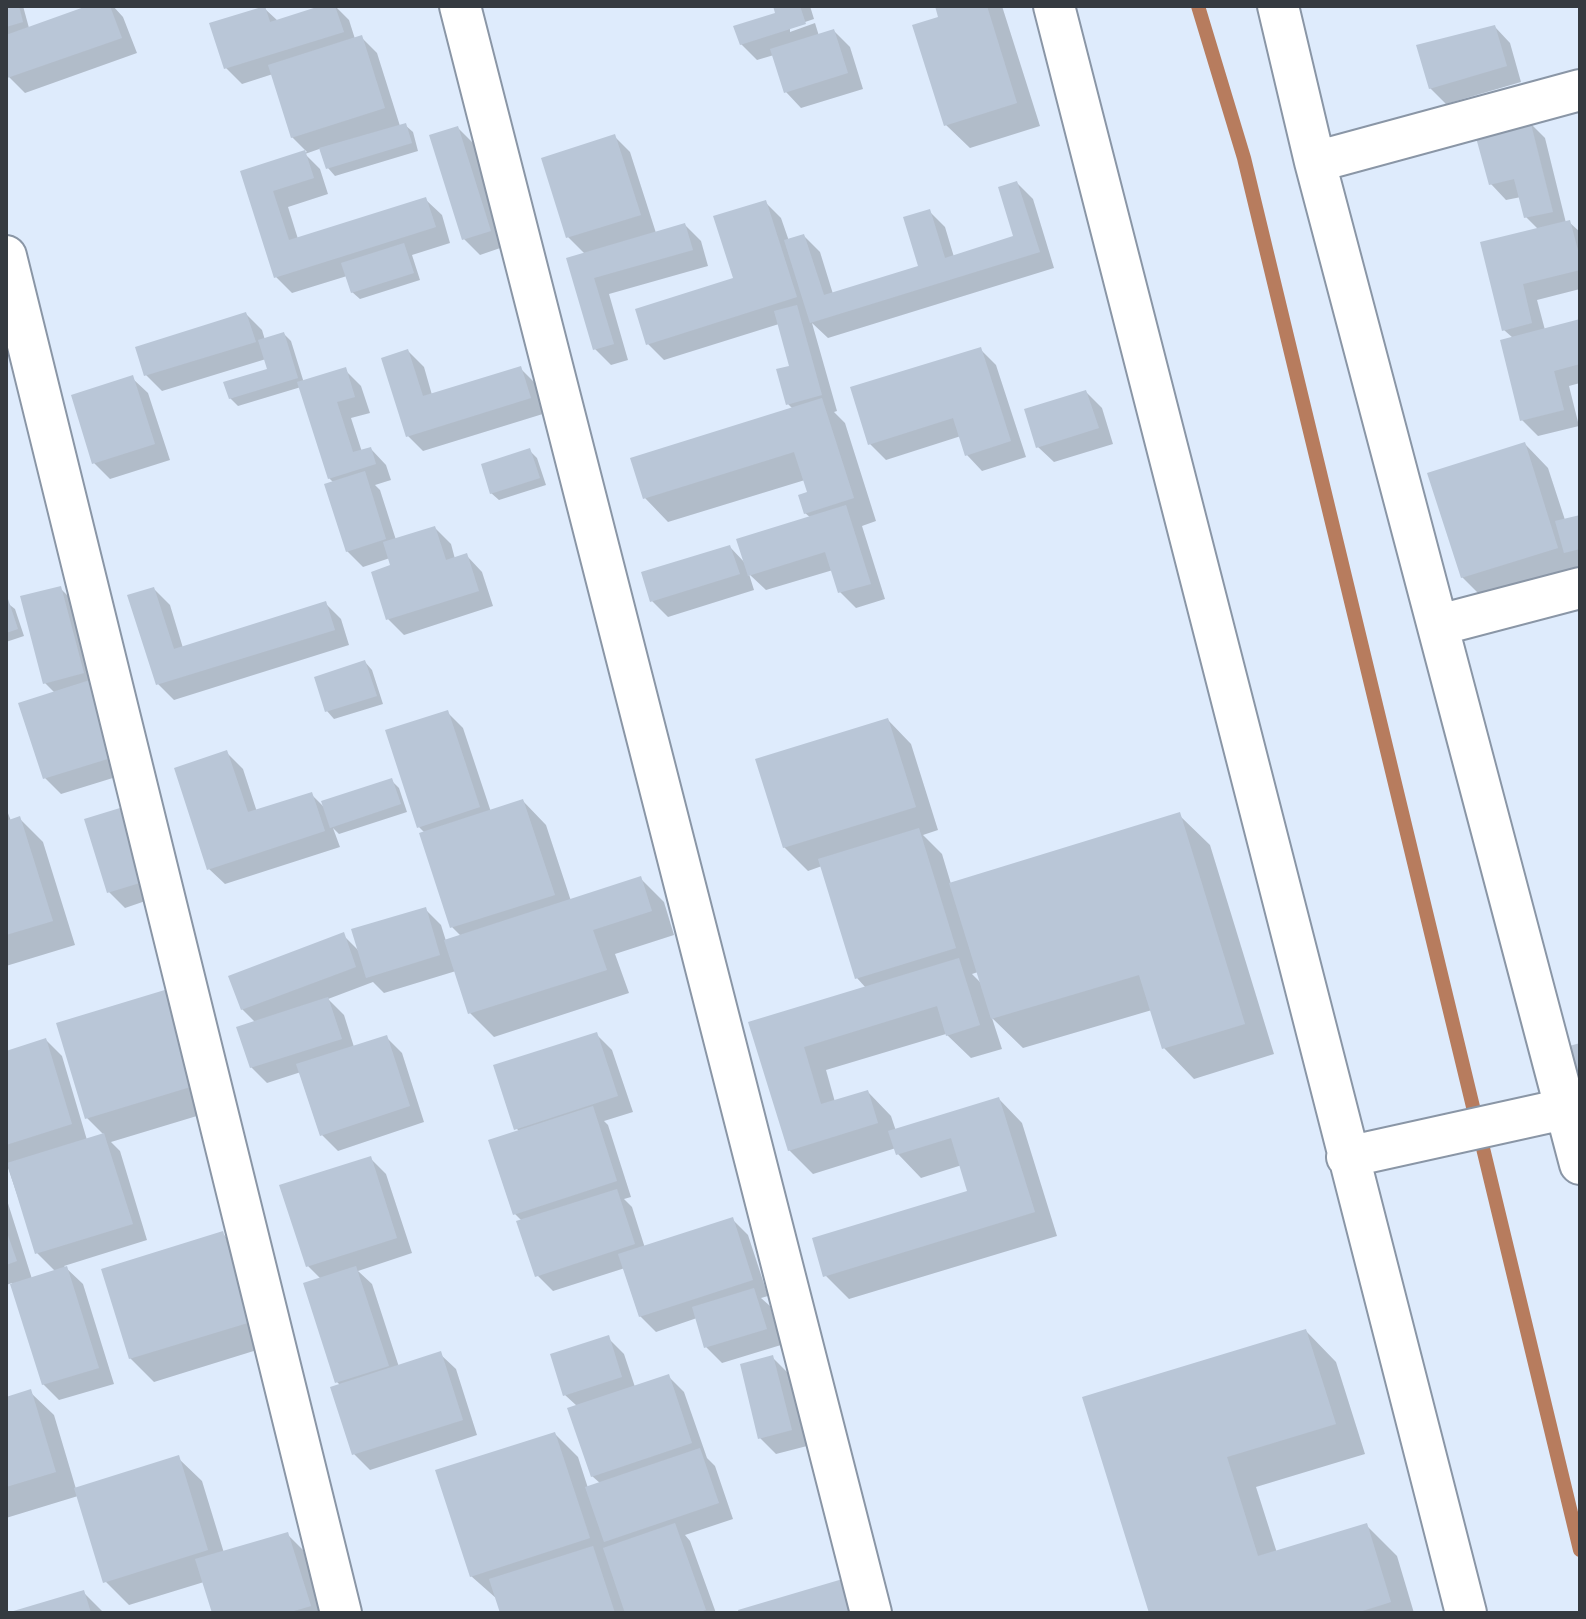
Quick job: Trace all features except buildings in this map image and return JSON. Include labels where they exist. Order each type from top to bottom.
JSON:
[{"type":"street","points":[[460,6],[871,1613]]},
{"type":"street","points":[[1054,6],[1466,1613]]},
{"type":"street","points":[[1278,6],[1315,162],[1580,1164]]},
{"type":"street","points":[[1315,162],[1580,90]]},
{"type":"street","points":[[6,256],[341,1613]]},
{"type":"street","points":[[1439,625],[1580,588]]},
{"type":"street","points":[[1347,1157],[1564,1110]]},
{"type":"waterway","points":[[1198,6],[1244,158],[1580,1550]]}]
